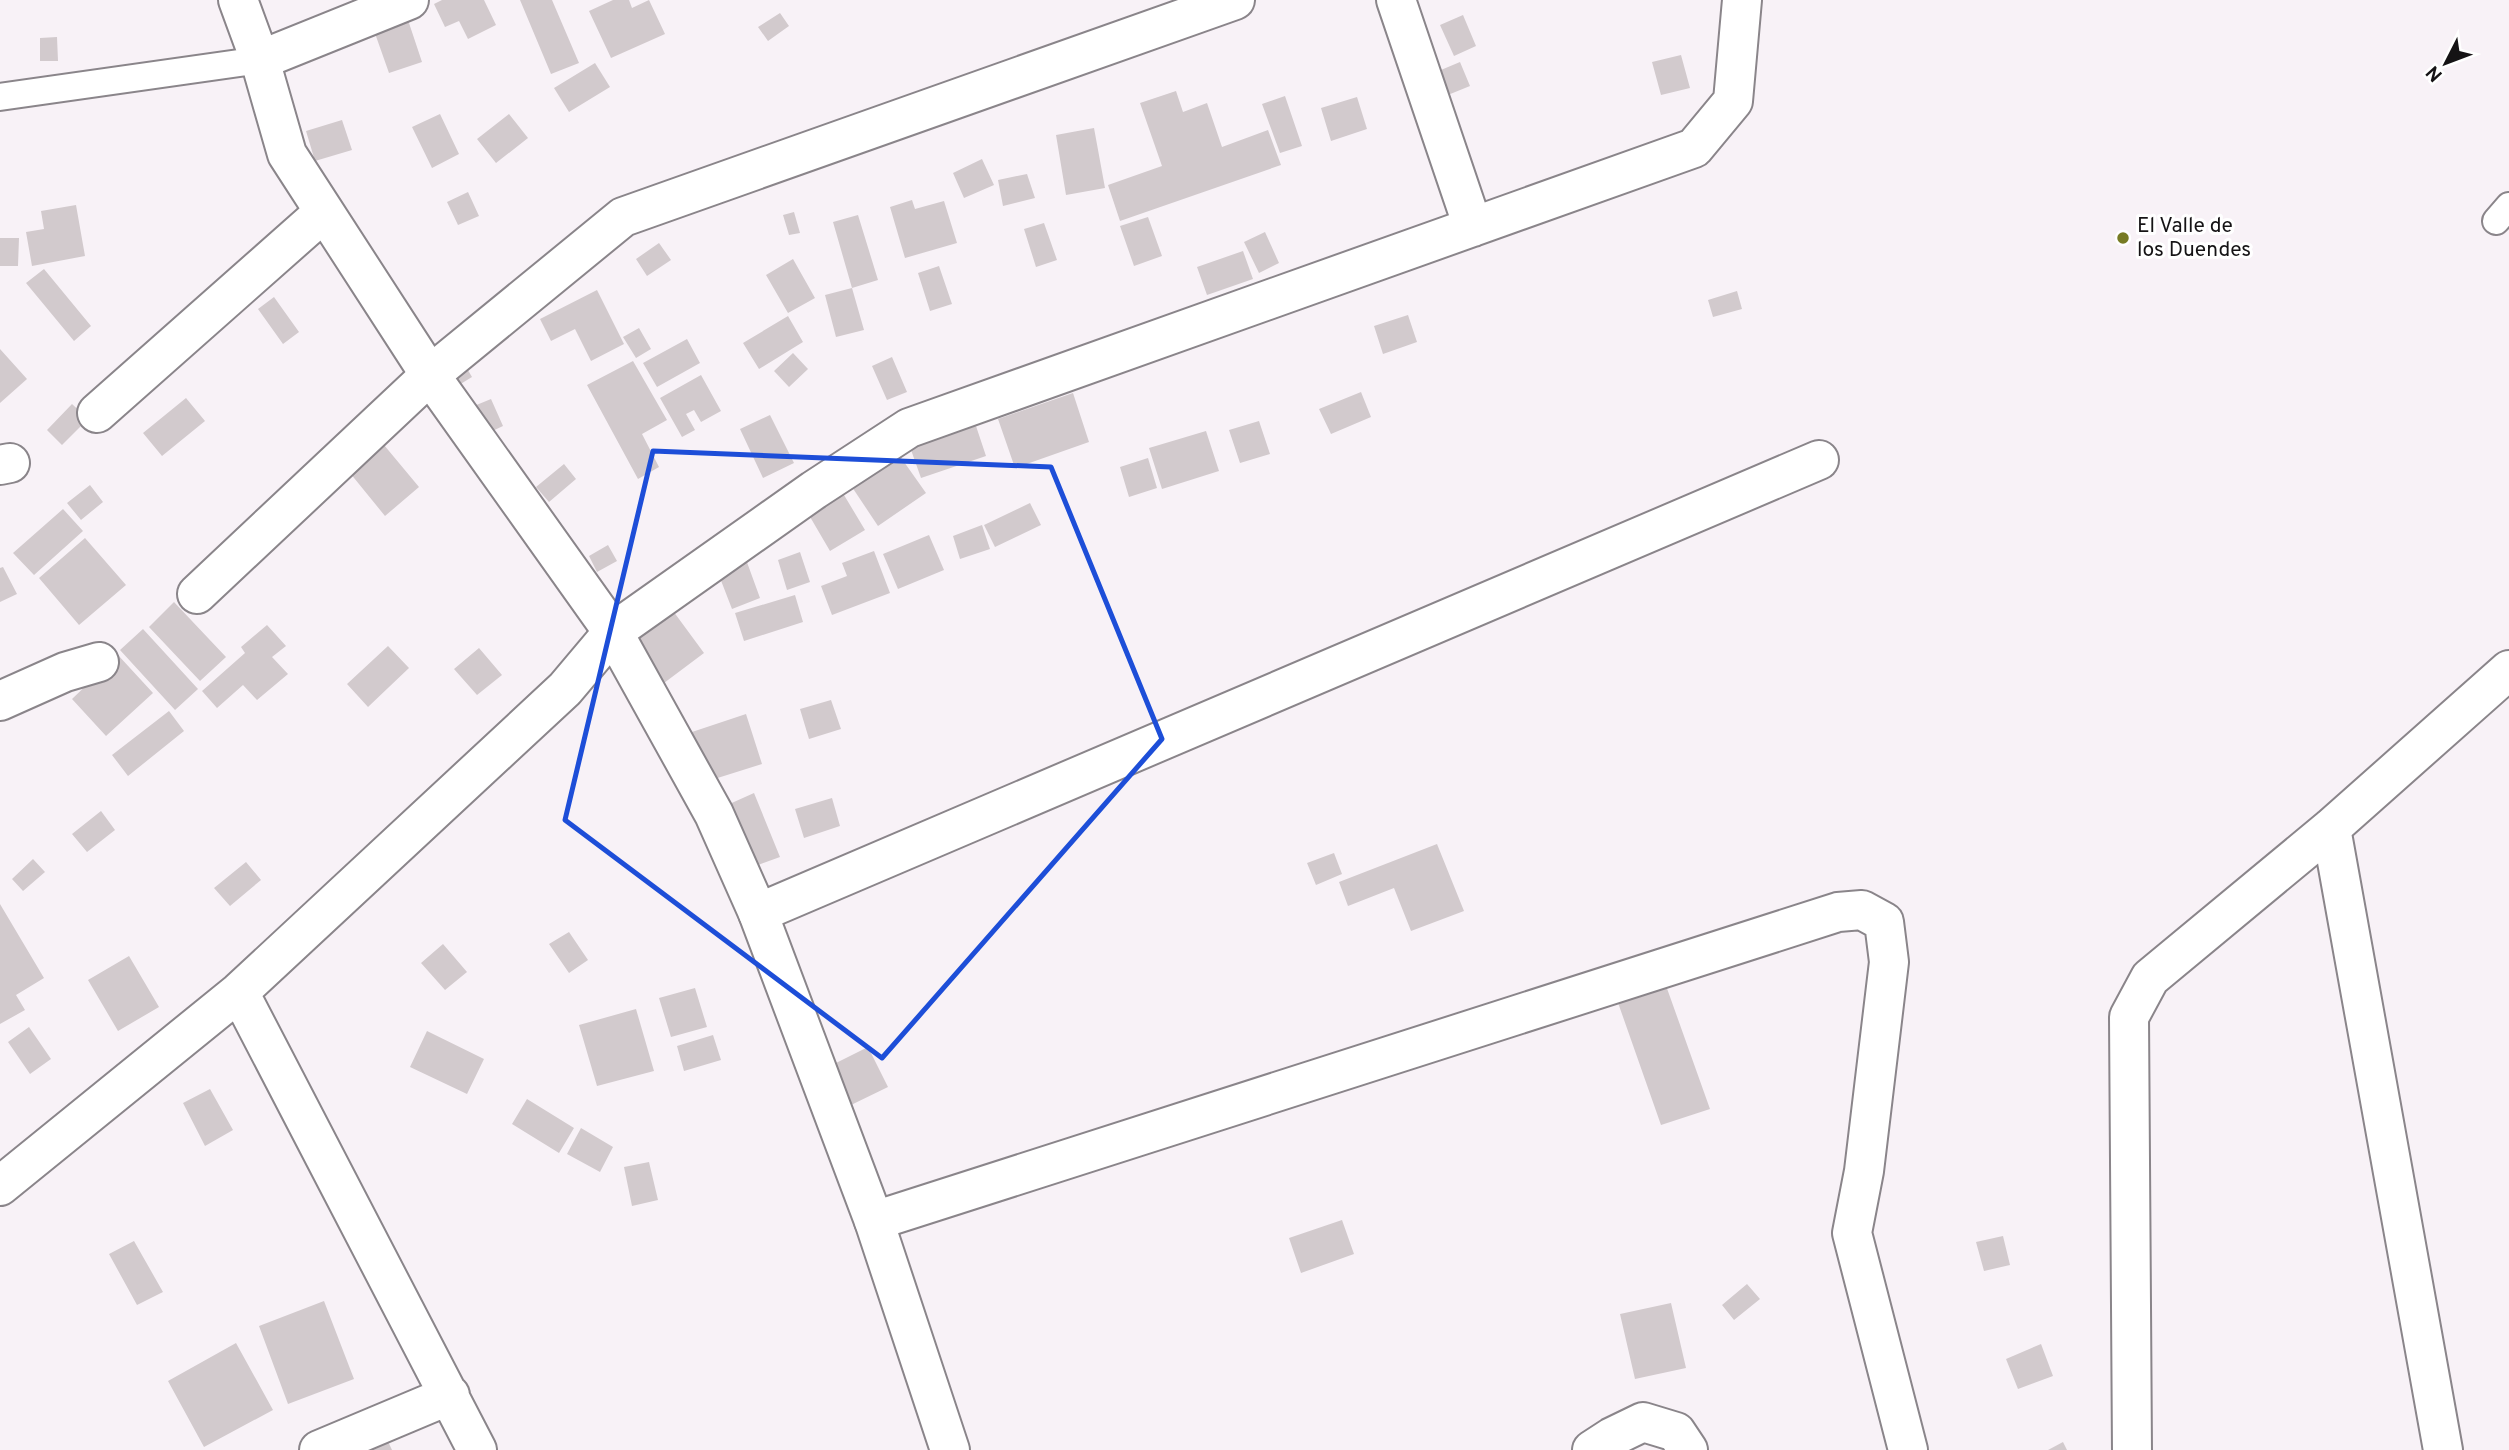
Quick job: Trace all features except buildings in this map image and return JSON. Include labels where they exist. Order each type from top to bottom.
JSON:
[{"type":"street","points":[[238,0],[260,60],[287,154],[430,375],[613,632],[714,814],[758,913],[874,1220],[950,1450]]},
{"type":"street","points":[[260,60],[409,0]]},
{"type":"street","points":[[197,594],[430,375],[623,218],[1235,0]]},
{"type":"street","points":[[1396,0],[1474,227]]},
{"type":"street","points":[[0,1186],[239,992],[565,689],[613,632],[814,490],[909,428],[1694,148],[1733,101],[1742,0]]},
{"type":"street","points":[[97,413],[323,213]]},
{"type":"street","points":[[758,913],[1819,460]]},
{"type":"street","points":[[0,701],[65,672],[99,662]]},
{"type":"street","points":[[2132,1450],[2129,1017],[2150,978],[2331,828],[2509,670]]},
{"type":"street","points":[[2331,828],[2443,1450]]},
{"type":"street","points":[[874,1220],[1838,912],[1862,910],[1884,922],[1889,962],[1864,1171],[1852,1233],[1908,1450]]},
{"type":"street","points":[[239,992],[477,1450]]},
{"type":"street","points":[[319,1450],[450,1395]]},
{"type":"street","points":[[1592,1450],[1643,1422],[1676,1432],[1688,1450]]},
{"type":"lane","points":[[0,97],[260,60]]},
{"type":"highlighted area","points":[[653,451],[1051,467],[1162,739],[882,1058],[565,820]]},
{"type":"place","name":"El Valle de los Duendes","points":[[2123,238]]}]
